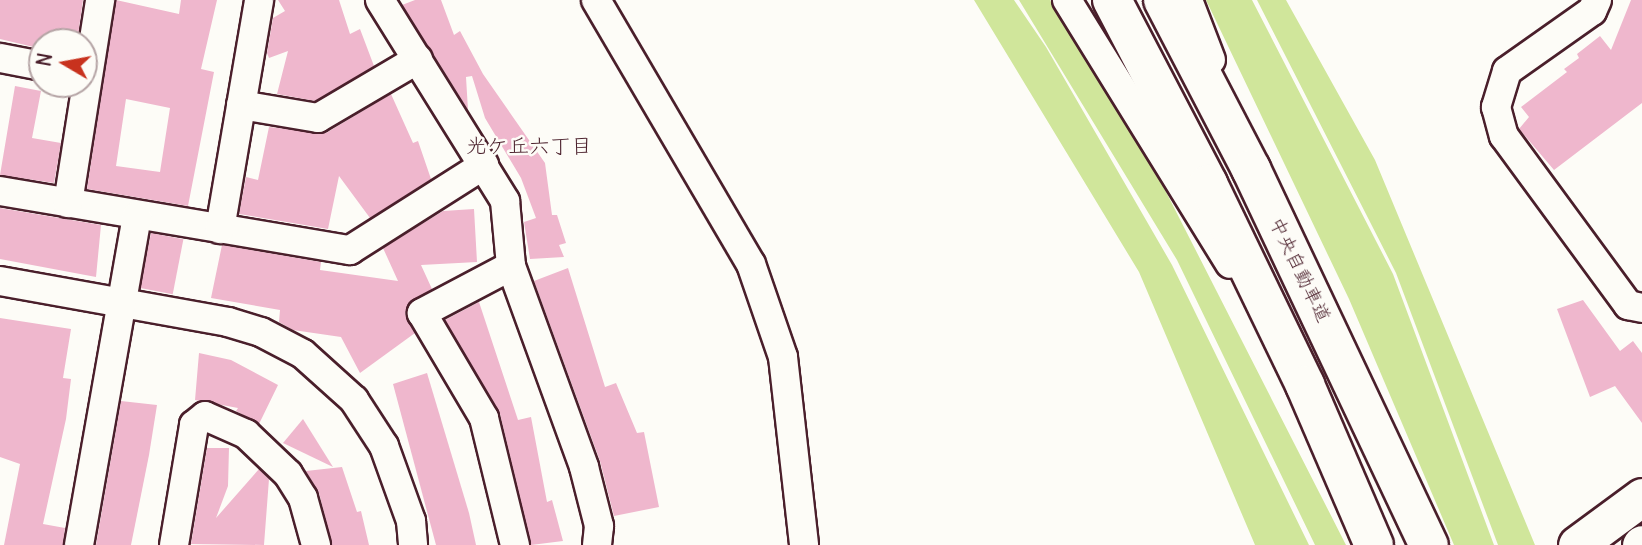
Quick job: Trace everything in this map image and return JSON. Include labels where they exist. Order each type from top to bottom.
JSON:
[{"type":"highway","points":[[1112,0],[1305,385],[1374,545]]},
{"type":"highway","name":"中央自動車道","points":[[1163,0],[1251,169],[1429,545]]},
{"type":"main road","points":[[1577,545],[1642,497]]},
{"type":"street","points":[[95,28],[100,0]]},
{"type":"street","points":[[220,229],[259,0]]},
{"type":"street","points":[[380,0],[505,201],[511,266],[584,467],[599,526],[597,545]]},
{"type":"street","points":[[596,0],[751,264],[783,357],[804,545]]},
{"type":"street","points":[[1066,0],[1305,385]]},
{"type":"street","points":[[1188,0],[1251,169]]},
{"type":"street","points":[[1597,0],[1592,12],[1507,71],[1496,107],[1504,136],[1628,305],[1642,308]]},
{"type":"street","points":[[0,58],[28,63]]},
{"type":"street","points":[[241,105],[318,118],[418,59]]},
{"type":"street","points":[[68,203],[83,98]]},
{"type":"street","points":[[0,191],[350,250],[484,165]]},
{"type":"street","points":[[79,545],[137,216]]},
{"type":"street","points":[[511,266],[422,313],[484,418],[515,545]]},
{"type":"street","points":[[0,281],[122,302],[261,332],[322,368],[354,400],[384,446],[411,521],[413,545]]},
{"type":"street","points":[[174,545],[194,425],[205,416],[246,434],[288,474],[303,498],[316,545]]},
{"type":"green space","points":[[974,0],[1014,0],[1046,47],[1172,265],[1309,545],[1255,545],[1139,272]]},
{"type":"green space","points":[[1019,0],[1050,0],[1164,188],[1346,545],[1315,545],[1177,260]]},
{"type":"green space","points":[[1206,0],[1252,0],[1393,274],[1494,545],[1454,545],[1349,299]]},
{"type":"green space","points":[[1257,0],[1286,0],[1375,160],[1535,545],[1498,545],[1396,273]]},
{"type":"building","points":[[0,0],[83,0],[79,28],[28,28],[28,46],[0,39]]},
{"type":"building","points":[[116,0],[179,14],[181,0],[217,0],[201,69],[214,72],[188,206],[87,189]],"holes":[[[126,99],[170,108],[160,172],[116,166]]]},
{"type":"building","points":[[278,0],[339,0],[350,34],[360,29],[374,66],[315,101],[277,94],[288,51],[269,58],[267,53],[273,18],[285,11]]},
{"type":"building","points":[[415,0],[441,0],[454,35],[460,31],[483,74],[545,163],[552,215],[557,215],[566,243],[559,245],[564,257],[530,259],[524,222],[536,218],[521,178],[485,118],[472,76],[466,77],[468,110],[402,5]]},
{"type":"building","points":[[1631,0],[1642,0],[1642,103],[1554,170],[1519,129],[1529,117],[1521,107],[1567,72],[1564,69],[1579,58],[1577,54],[1600,36],[1611,50]]},
{"type":"building","points":[[15,86],[28,88],[28,98],[40,98],[32,138],[61,143],[54,183],[0,175]]},
{"type":"building","points":[[391,94],[413,143],[418,141],[431,179],[370,218],[339,176],[328,229],[239,214],[246,177],[258,180],[269,127],[326,133]]},
{"type":"building","points":[[0,208],[101,225],[96,277],[0,259]]},
{"type":"building","points":[[474,209],[477,262],[421,265],[432,289],[408,305],[405,314],[415,333],[360,373],[341,337],[293,330],[279,322],[280,310],[211,298],[222,245],[321,262],[320,270],[398,281],[383,248],[443,211]]},
{"type":"building","points":[[151,233],[183,239],[173,294],[140,288]]},
{"type":"building","points":[[568,268],[605,387],[616,383],[637,433],[644,432],[659,507],[614,516],[600,461],[534,281]]},
{"type":"building","points":[[1583,300],[1620,351],[1633,341],[1642,353],[1642,423],[1615,386],[1590,397],[1557,309]]},
{"type":"building","points":[[479,302],[518,420],[531,417],[547,502],[552,500],[563,541],[531,545],[500,414],[445,320]]},
{"type":"building","points":[[0,318],[71,329],[63,378],[71,379],[66,419],[43,524],[65,528],[63,545],[4,545],[20,464],[0,457]]},
{"type":"building","points":[[199,353],[231,360],[278,385],[259,424],[236,411],[238,408],[195,400]]},
{"type":"building","points":[[427,373],[476,545],[436,545],[393,384]]},
{"type":"building","points":[[121,401],[157,405],[149,455],[131,545],[96,545]]},
{"type":"building","points":[[303,419],[333,467],[283,443]]},
{"type":"building","points":[[207,448],[229,448],[228,486],[216,518],[259,469],[269,479],[264,545],[191,544]]},
{"type":"building","points":[[342,467],[357,512],[361,511],[369,545],[332,545],[319,493],[306,471]]},
{"type":"district","name":"光ケ丘六丁目","points":[[529,146]]}]
